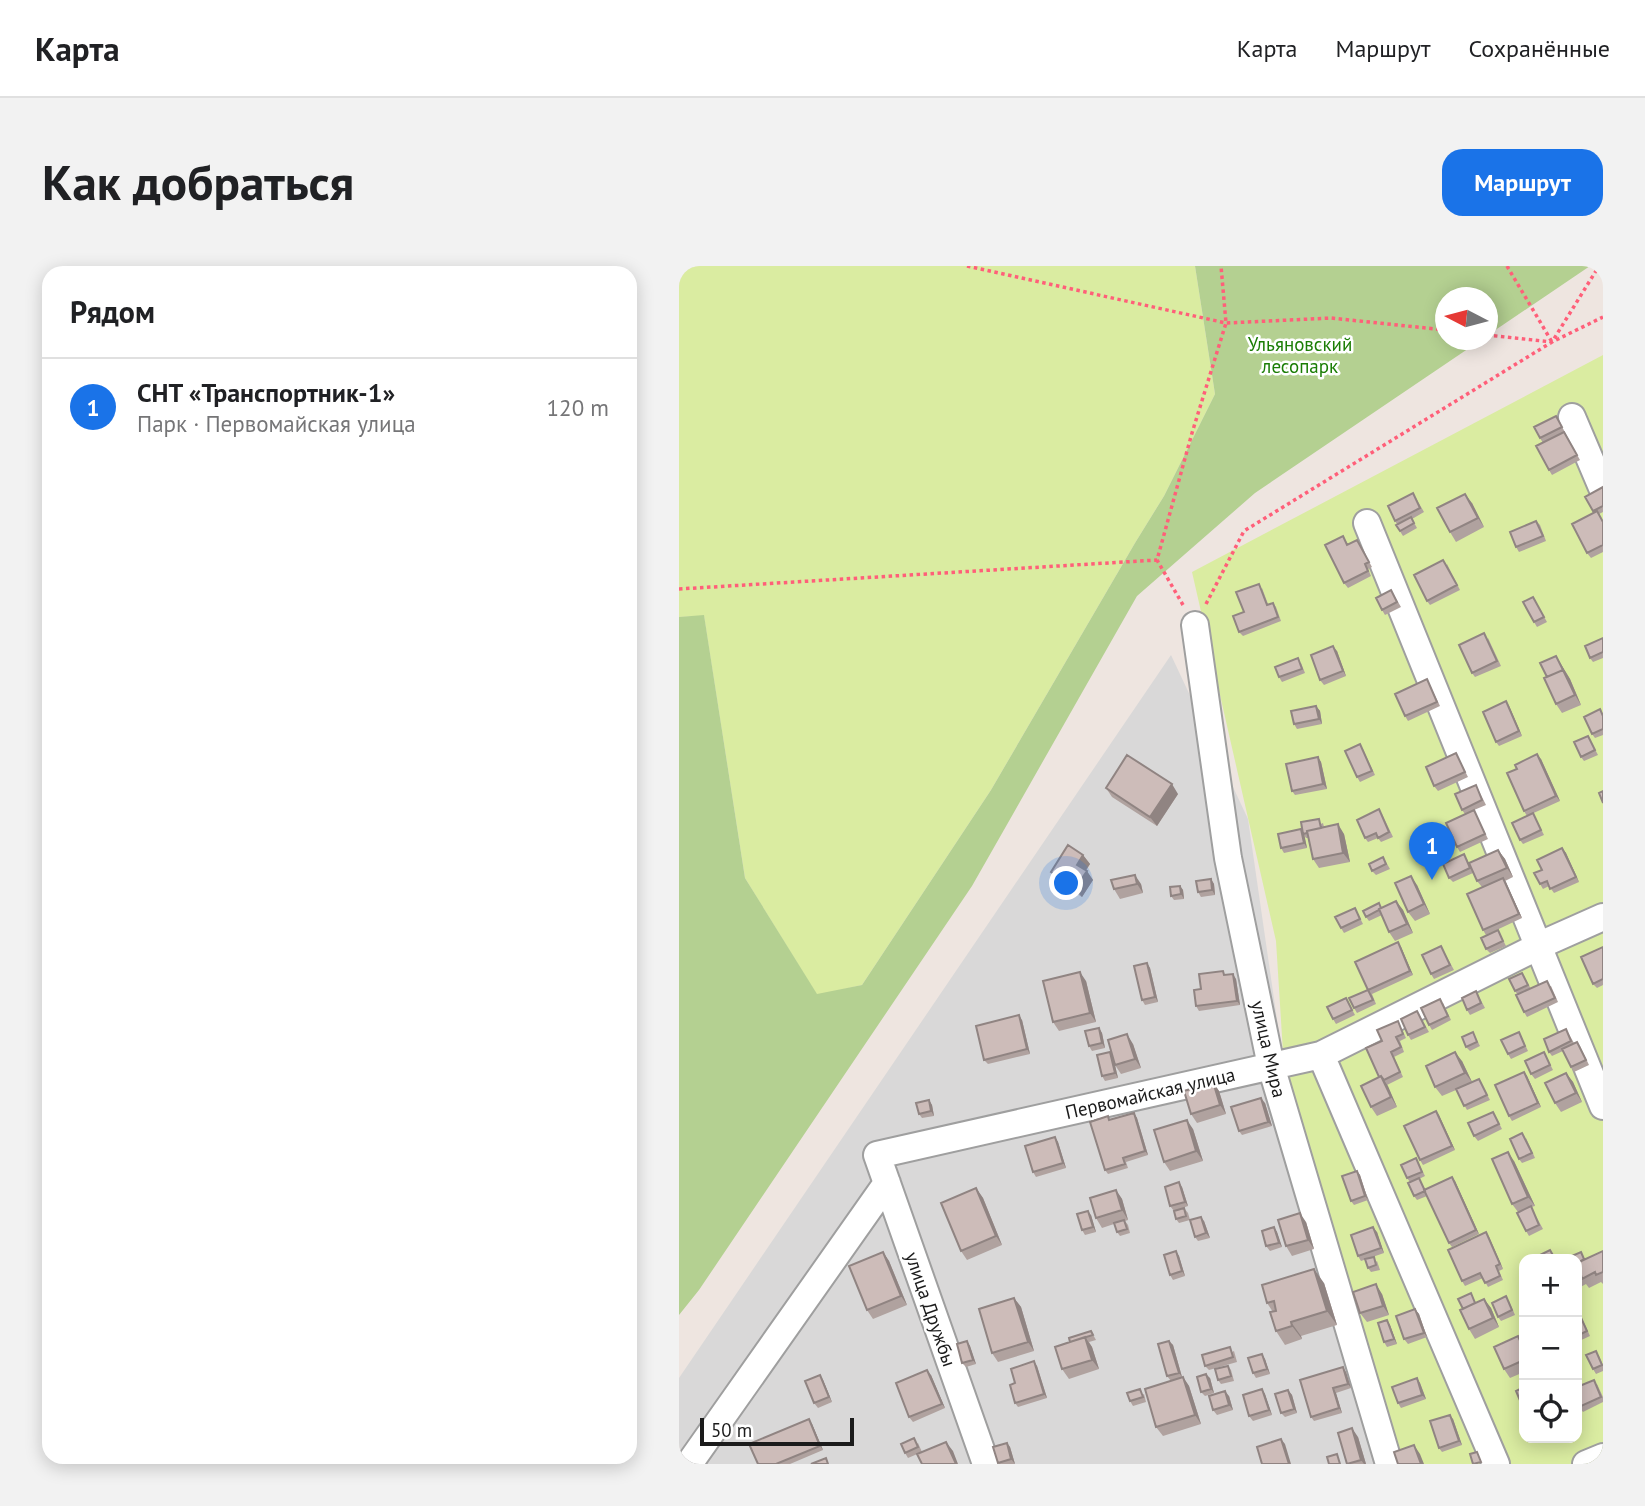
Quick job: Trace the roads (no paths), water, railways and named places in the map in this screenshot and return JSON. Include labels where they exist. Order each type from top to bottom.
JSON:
[{"type":"street","points":[[1572,417],[1603,490]]},
{"type":"street","points":[[1367,523],[1603,1106]]},
{"type":"street","name":"улица Мира","points":[[1195,625],[1228,858],[1271,1066],[1389,1464]]},
{"type":"street","name":"Первомайская улица","points":[[877,1154],[1321,1055],[1538,946],[1603,917]]},
{"type":"street","points":[[1321,1055],[1496,1464]]},
{"type":"street","name":"улица Дружбы","points":[[877,1154],[986,1464]]},
{"type":"street","points":[[689,1464],[887,1182]]},
{"type":"street","points":[[1586,1464],[1603,1457]]},
{"type":"place","name":"СНТ «Транспортник-1»","points":[[1432,880]]},
{"type":"park label","name":"Ульяновский лесопарк","points":[[1300,355]]}]
